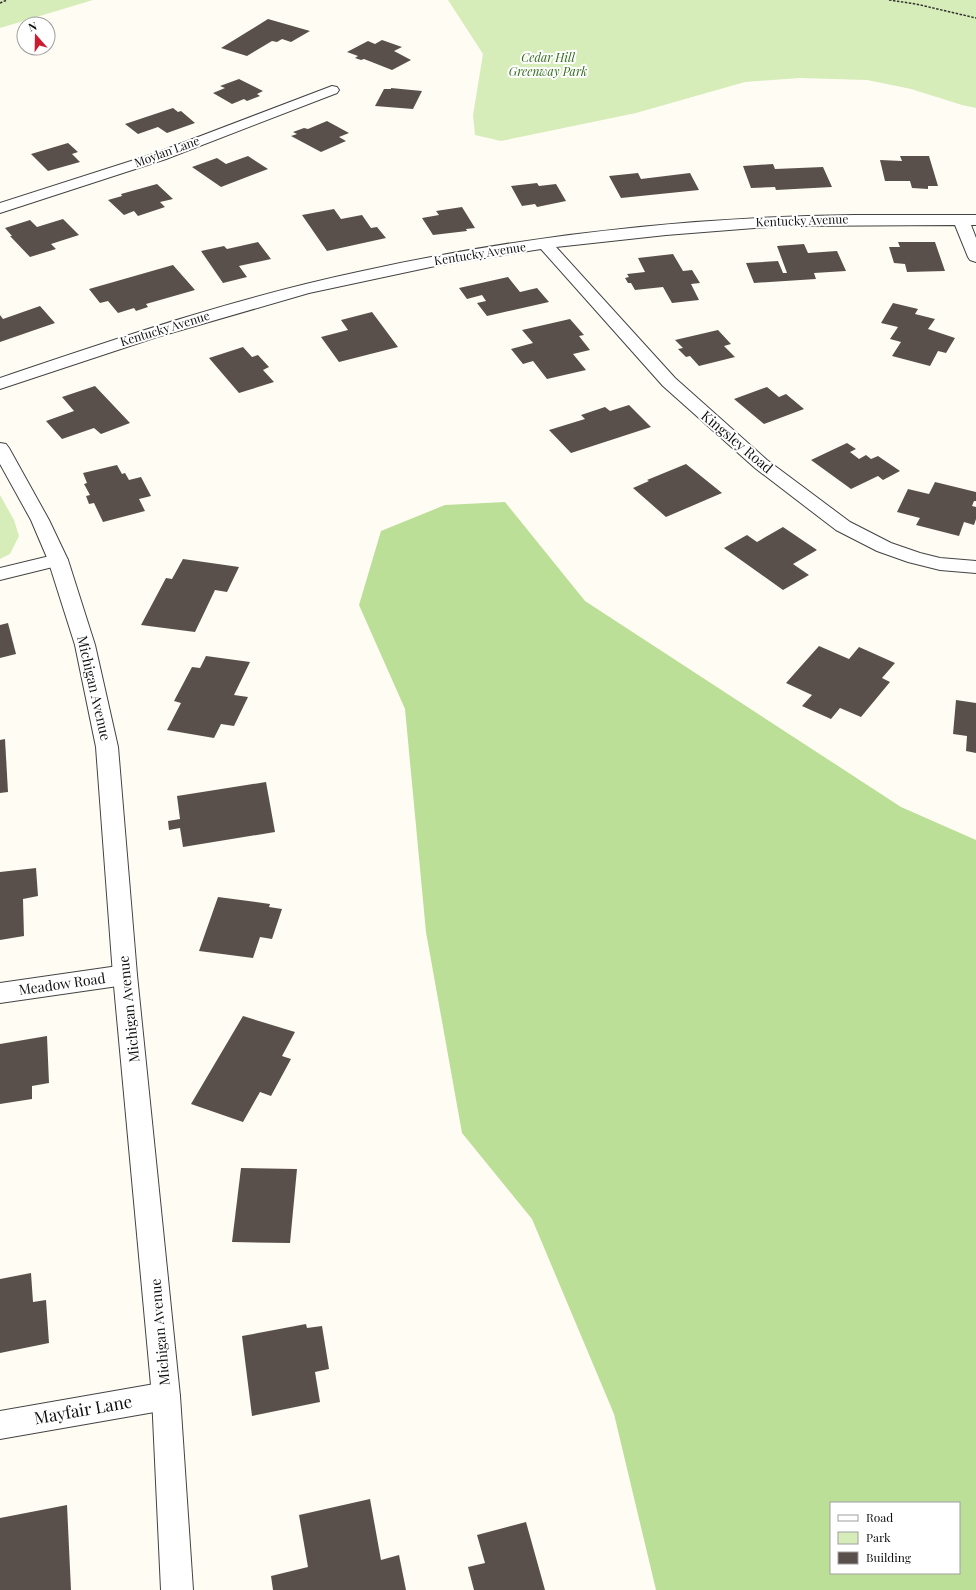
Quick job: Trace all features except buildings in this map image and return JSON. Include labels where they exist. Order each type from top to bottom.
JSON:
[{"type":"street","name":"Moylan Lane","points":[[0,208],[161,156],[332,90]]},
{"type":"street","name":"Kentucky Avenue","points":[[0,384],[148,334],[243,306],[400,268],[545,244],[620,235],[780,221],[887,219],[969,220]]},
{"type":"street","points":[[969,220],[976,257]]},
{"type":"street","name":"Kingsley Road","points":[[545,244],[674,387],[761,464],[843,526],[884,547],[915,558],[940,564],[976,567]]},
{"type":"street","name":"Michigan Avenue","points":[[0,448],[40,520],[58,560],[85,645],[107,747],[125,975],[166,1396],[177,1590]]},
{"type":"street","points":[[0,574],[58,560]]},
{"type":"street","name":"Meadow Road","points":[[0,993],[125,975]]},
{"type":"street","name":"Mayfair Lane","points":[[0,1424],[166,1396]]},
{"type":"path","points":[[0,2],[7,0]]},
{"type":"path","points":[[889,0],[916,4],[976,18]]},
{"type":"green space","points":[[0,0],[93,0],[40,16],[16,16],[16,23],[0,28]]},
{"type":"green space","name":"Cedar Hill Greenway Park","points":[[448,0],[976,0],[976,108],[911,89],[867,80],[800,78],[745,82],[636,113],[501,141],[475,135],[473,115],[483,54]]},
{"type":"green space","points":[[0,495],[14,520],[19,536],[10,554],[0,559]]},
{"type":"green space","points":[[505,502],[585,601],[901,807],[976,840],[976,1590],[656,1590],[614,1414],[532,1219],[462,1133],[426,932],[405,709],[359,605],[381,531],[445,505]]}]
